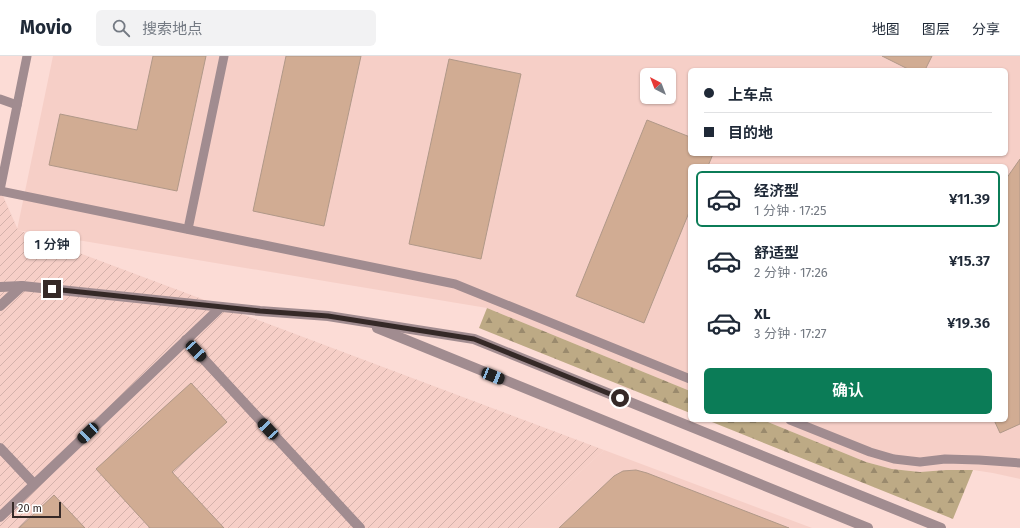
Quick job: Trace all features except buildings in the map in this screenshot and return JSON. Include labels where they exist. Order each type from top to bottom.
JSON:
[{"type":"street","points":[[0,306],[22,286]]},
{"type":"street","points":[[0,287],[22,286],[221,307],[328,316],[474,339],[941,528]]},
{"type":"street","points":[[0,517],[221,307]]},
{"type":"street","points":[[362,322],[868,528]]},
{"type":"street","points":[[186,340],[360,528]]},
{"type":"street","points":[[0,448],[34,484]]},
{"type":"lane","points":[[27,56],[0,190],[455,284],[688,378]]},
{"type":"lane","points":[[188,229],[224,56]]},
{"type":"lane","points":[[0,98],[17,105]]},
{"type":"lane","points":[[795,422],[870,452],[894,459],[920,462],[945,459],[1020,463]]},
{"type":"shaded area","points":[[53,56],[1020,56],[1020,479],[973,470],[920,472],[892,469],[866,462],[768,422],[1008,422],[1008,164],[688,164],[688,390],[487,308],[17,230]]},
{"type":"shaded area","points":[[0,189],[18,230],[604,450],[519,528],[0,528]]},
{"type":"shaded area","points":[[604,450],[812,528],[519,528]]},
{"type":"green space","points":[[487,308],[688,390],[688,412],[479,328]]},
{"type":"green space","points":[[712,422],[768,422],[866,462],[892,469],[920,472],[973,470],[953,519]]},
{"type":"route","points":[[52,289],[260,311],[328,316],[474,339],[620,398]]}]
